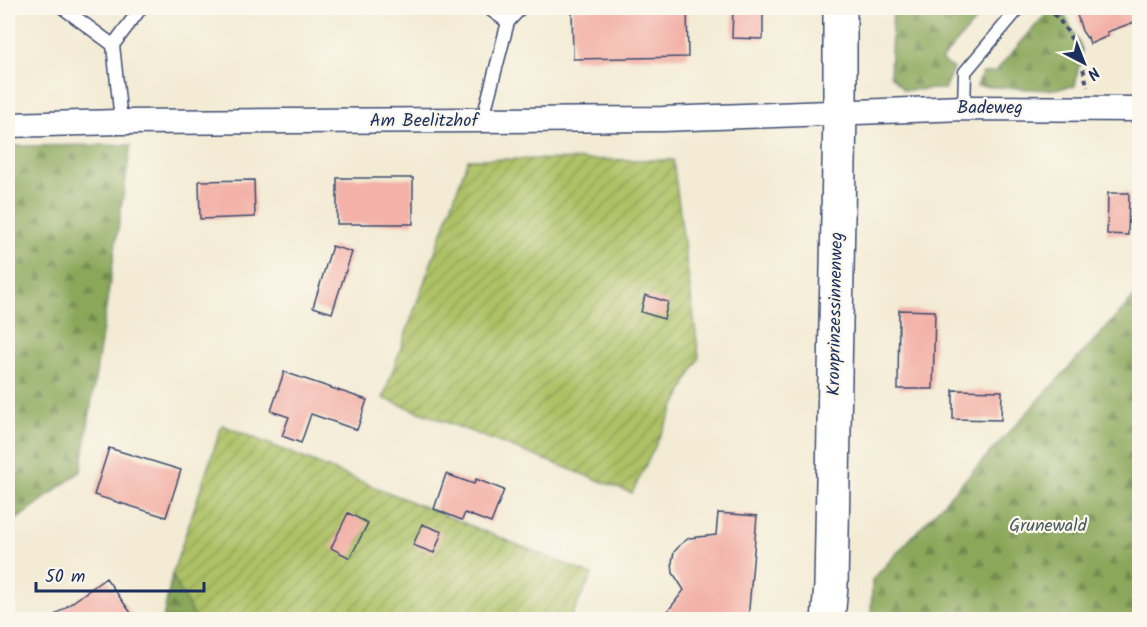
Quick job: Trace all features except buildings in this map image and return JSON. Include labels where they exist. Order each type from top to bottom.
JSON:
[{"type":"main road","name":"Kronprinzessinnenweg","points":[[828,620],[831,574],[840,8]]},
{"type":"street","name":"Badeweg","points":[[840,111],[964,108],[1140,109]]},
{"type":"street","name":"Am Beelitzhof","points":[[8,125],[119,122],[663,119],[840,111]]},
{"type":"lane","points":[[63,8],[113,45]]},
{"type":"lane","points":[[119,122],[120,111],[113,45],[141,8]]},
{"type":"lane","points":[[488,8],[508,22]]},
{"type":"lane","points":[[487,121],[486,106],[508,22],[521,8]]},
{"type":"lane","points":[[964,108],[965,72],[1019,8]]},
{"type":"path","points":[[1047,8],[1062,24],[1084,68],[1089,99],[1086,108]]},
{"type":"green space","points":[[893,8],[987,8],[941,60],[953,68],[945,89],[904,90],[890,75]]},
{"type":"green space","points":[[1051,8],[1061,8],[1082,49],[1075,86],[1047,90],[977,86],[982,73],[995,72]]},
{"type":"green space","points":[[131,145],[81,471],[8,526],[8,146]]},
{"type":"green space","points":[[468,159],[673,160],[699,357],[632,493],[383,398]]},
{"type":"green space","name":"Grunewald","points":[[1139,292],[1139,619],[871,619],[872,580]]},
{"type":"green space","points":[[222,425],[592,575],[570,619],[196,620],[172,575]]},
{"type":"green space","points":[[172,575],[196,619],[163,618]]}]
